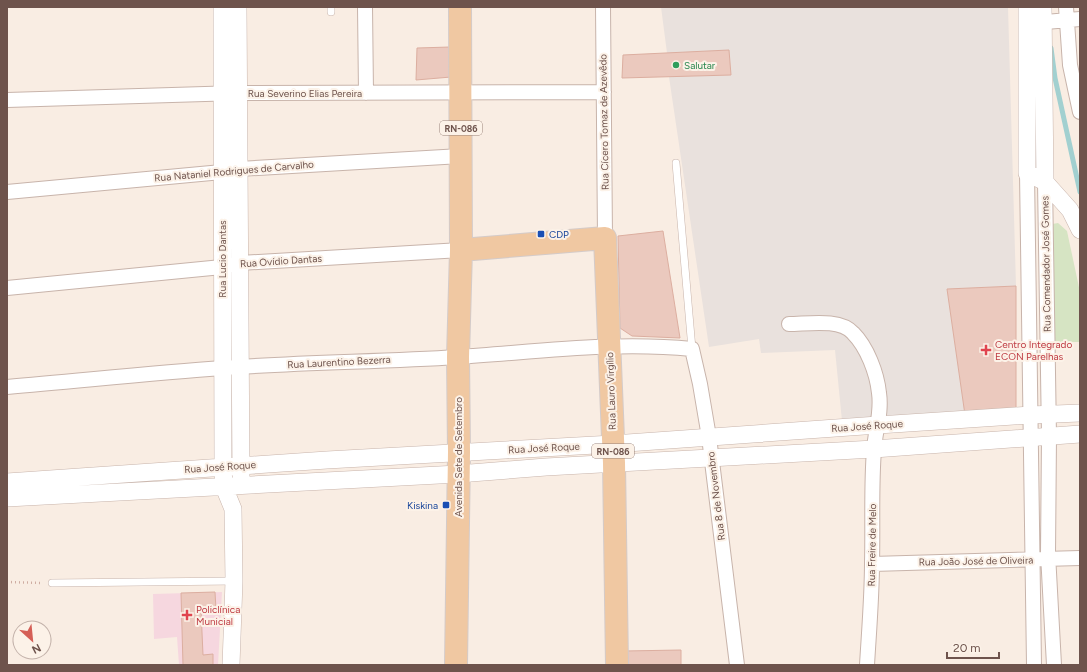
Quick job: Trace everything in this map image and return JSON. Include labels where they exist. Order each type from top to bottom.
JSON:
[{"type":"main road","name":"RN-086","points":[[460,7],[461,250]]},
{"type":"main road","points":[[461,250],[606,238]]},
{"type":"main road","name":"Rua Lauro Virgílio","points":[[606,238],[614,454],[617,665]]},
{"type":"main road","name":"Avenida Sete de Setembro","points":[[456,665],[459,452],[458,357],[461,250]]},
{"type":"street","name":"Rua Lucio Dantas","points":[[222,7],[239,169],[241,486],[232,509]]},
{"type":"street","name":"Rua Lucio Dantas","points":[[231,665],[234,581],[232,509],[224,487],[223,467],[224,368],[222,172],[238,7]]},
{"type":"street","points":[[365,7],[366,93]]},
{"type":"street","name":"Rua Cícero Tomaz de Azevêdo","points":[[603,7],[606,238]]},
{"type":"street","points":[[1035,15],[1071,16],[1070,65],[1080,112]]},
{"type":"street","name":"Rua Comendador José Gomes","points":[[1034,665],[1028,173],[1035,15]]},
{"type":"street","name":"Rua Comendador José Gomes","points":[[1035,15],[1045,182],[1049,436],[1049,559],[1054,665]]},
{"type":"street","name":"Rua Severino Elias Pereira","points":[[7,100],[230,94],[604,92]]},
{"type":"street","name":"Rua Nataniel Rodrigues de Carvalho","points":[[7,192],[222,172],[239,169],[461,156]]},
{"type":"street","points":[[1028,173],[1045,182],[1070,210],[1080,230]]},
{"type":"street","name":"Rua Ovídio Dantas","points":[[7,288],[240,264],[461,250]]},
{"type":"street","name":"Rua Freire de Melo","points":[[789,324],[835,324],[844,326],[853,332],[871,362],[877,378],[880,405],[874,449],[872,564],[867,665]]},
{"type":"street","name":"Rua Laurentino Bezerra","points":[[7,387],[224,368],[458,357],[610,346],[672,347],[692,349]]},
{"type":"street","name":"Rua 8 de Novembro","points":[[692,349],[700,384],[712,458],[737,665]]},
{"type":"street","name":"Rua José Roque","points":[[7,498],[458,474],[546,467],[709,437],[1030,415],[1080,414]]},
{"type":"street","name":"Rua José Roque","points":[[7,482],[459,452],[614,454],[712,458],[874,449],[1080,434]]},
{"type":"street","points":[[327,460],[327,481]]},
{"type":"street","name":"Rua João José de Oliveira","points":[[872,564],[1080,558]]},
{"type":"lane","points":[[676,163],[692,349]]},
{"type":"lane","points":[[52,583],[234,581]]},
{"type":"path","points":[[7,582],[52,583]]},
{"type":"shaded area","points":[[661,7],[1008,7],[1016,286],[947,289],[965,415],[842,421],[835,350],[761,353],[759,339],[709,347],[669,77],[731,75],[729,50],[667,53]]},
{"type":"shaded area","name":"Policlínica Municial","points":[[222,592],[218,665],[179,665],[177,637],[154,639],[153,594]]},
{"type":"green space","points":[[1058,223],[1067,231],[1080,292],[1080,342],[1051,342],[1047,225]]},
{"type":"building","points":[[450,47],[451,77],[416,80],[417,48]]},
{"type":"building","name":"Salutar","points":[[729,50],[731,75],[622,78],[623,55]]},
{"type":"building","points":[[663,231],[680,338],[632,336],[620,328],[618,236]]},
{"type":"building","name":"Centro Integrado ECON Parelhas","points":[[1016,286],[1016,411],[965,415],[947,289]]},
{"type":"building","points":[[215,592],[216,610],[201,610],[203,655],[213,654],[213,665],[183,665],[181,593]]},
{"type":"building","points":[[681,650],[681,665],[624,665],[624,651]]},
{"type":"waterway","points":[[1051,48],[1055,78],[1080,192]]},
{"type":"place","name":"Salutar","points":[[676,65]]},
{"type":"place","name":"CDP","points":[[541,234]]},
{"type":"place","name":"Centro Integrado ECON Parelhas","points":[[986,350]]},
{"type":"place","name":"Kiskina","points":[[446,505]]},
{"type":"place","name":"Policlínica Municial","points":[[187,615]]}]
